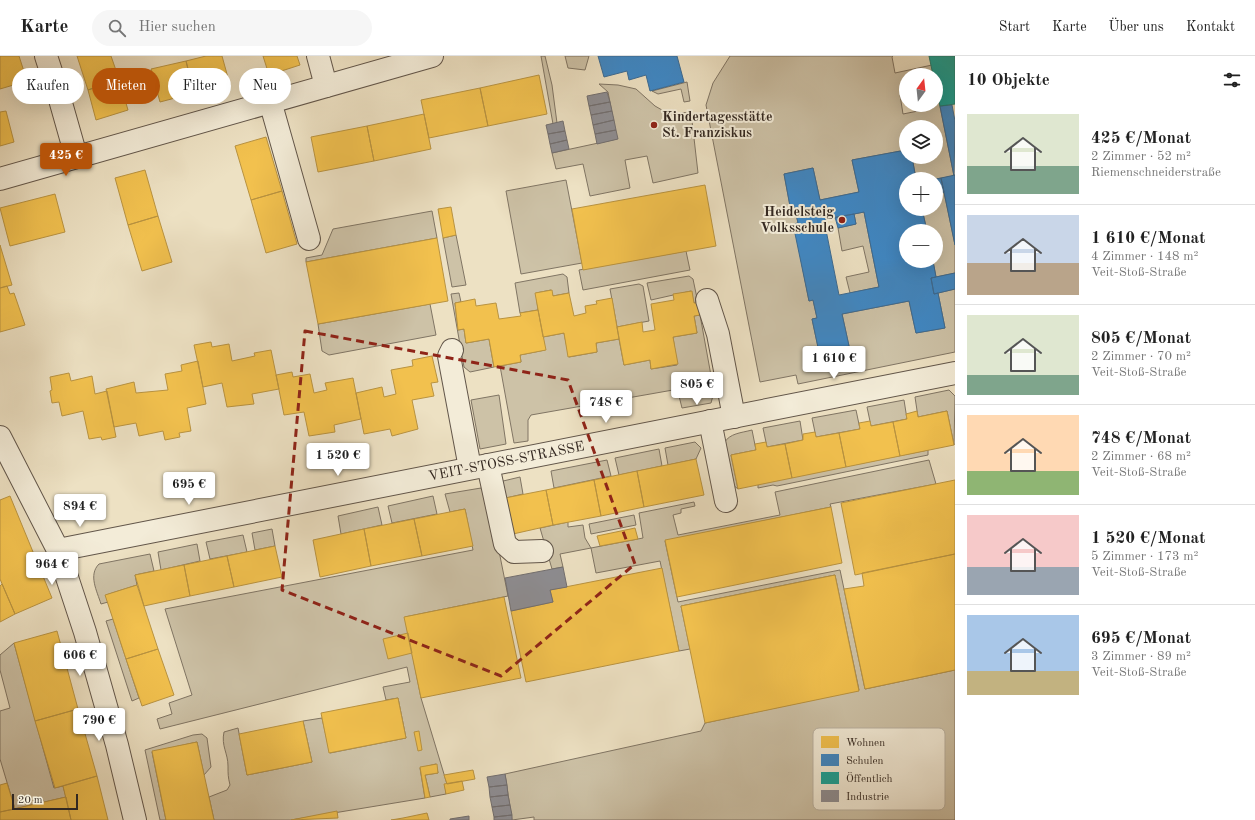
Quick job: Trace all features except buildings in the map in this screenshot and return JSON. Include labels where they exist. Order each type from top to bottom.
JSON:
[{"type":"street","points":[[46,56],[76,156]]},
{"type":"street","points":[[318,56],[326,86]]},
{"type":"street","points":[[291,95],[432,56]]},
{"type":"street","points":[[0,179],[259,104]]},
{"type":"street","points":[[271,104],[309,239]]},
{"type":"street","points":[[713,300],[734,417]]},
{"type":"street","points":[[447,348],[479,467],[505,544],[514,552],[542,550]]},
{"type":"street","name":"VEIT-STOSS-STRASSE","points":[[58,550],[955,373]]},
{"type":"street","points":[[710,421],[726,501]]},
{"type":"street","points":[[0,437],[58,550],[85,632],[117,744],[135,820]]},
{"type":"highlighted area","points":[[305,331],[568,380],[635,564],[501,676],[282,590]]},
{"type":"shaded area","points":[[541,56],[545,56],[552,85],[557,123],[553,124]]},
{"type":"shaded area","points":[[565,56],[589,56],[585,70],[568,68]]},
{"type":"shaded area","name":"Heidelsteig Volksschule","points":[[730,56],[893,56],[895,73],[899,72],[899,112],[903,112],[903,114],[913,112],[941,112],[943,120],[899,120],[899,151],[852,160],[859,192],[820,200],[813,168],[784,174],[790,206],[794,205],[798,223],[794,224],[809,301],[813,300],[817,318],[812,319],[819,352],[849,346],[842,314],[909,301],[916,333],[945,328],[938,293],[955,289],[955,352],[798,384],[796,375],[760,382],[706,105],[713,83]]},
{"type":"shaded area","name":"Heidelsteig Volksschule","points":[[932,65],[932,68],[918,68]]},
{"type":"shaded area","points":[[687,82],[690,101],[684,102],[681,89],[658,94],[652,91]]},
{"type":"shaded area","points":[[599,84],[618,85],[636,89],[655,106],[669,114],[691,112],[698,173],[653,183],[647,156],[625,160],[630,188],[590,196],[583,164],[556,169],[552,153],[617,139],[608,92]]},
{"type":"shaded area","name":"Heidelsteig Volksschule","points":[[943,122],[954,176],[943,178],[943,172],[915,172],[913,164],[943,164]]},
{"type":"shaded area","points":[[566,180],[582,263],[521,274],[506,191]]},
{"type":"shaded area","points":[[943,192],[955,245],[955,273],[936,277],[934,268],[943,268],[943,224],[925,224],[924,216],[943,216]]},
{"type":"shaded area","points":[[432,211],[437,238],[306,262],[306,258],[322,255],[333,229]]},
{"type":"shaded area","points":[[864,212],[879,287],[850,293],[846,277],[869,272],[863,246],[842,251],[838,228],[856,224],[854,214]]},
{"type":"shaded area","points":[[456,235],[466,285],[452,287],[443,238]]},
{"type":"shaded area","points":[[686,251],[690,270],[583,290],[579,270]]},
{"type":"shaded area","points":[[563,274],[567,277],[569,293],[553,296],[551,290],[536,293],[538,310],[520,313],[515,283]]},
{"type":"shaded area","points":[[689,276],[693,279],[698,303],[694,303],[691,291],[651,300],[647,283]]},
{"type":"shaded area","points":[[639,284],[643,286],[649,321],[617,327],[610,289]]},
{"type":"shaded area","points":[[459,293],[461,302],[455,303],[458,330],[464,329],[466,343],[489,339],[494,367],[470,372],[464,367],[451,294]]},
{"type":"shaded area","points":[[430,304],[436,335],[329,355],[322,351],[318,324]]},
{"type":"shaded area","points":[[700,315],[714,392],[711,403],[682,408],[678,392],[673,390],[531,415],[528,420],[528,441],[514,443],[500,366],[521,362],[520,355],[545,350],[543,337],[564,333],[569,357],[597,352],[596,343],[619,339],[624,365],[650,360],[651,369],[677,365],[673,337],[697,333],[694,316]]},
{"type":"shaded area","points":[[949,390],[955,396],[954,445],[947,411],[918,417],[915,397]]},
{"type":"shaded area","points":[[499,395],[506,444],[480,449],[471,400]]},
{"type":"shaded area","points":[[904,400],[907,419],[871,426],[867,407]]},
{"type":"shaded area","points":[[856,410],[860,429],[816,437],[812,418]]},
{"type":"shaded area","points":[[800,421],[803,440],[767,447],[763,428]]},
{"type":"shaded area","points":[[752,430],[756,450],[731,455],[738,489],[732,484],[724,443],[733,435]]},
{"type":"shaded area","points":[[695,442],[701,448],[696,459],[668,465],[665,448]]},
{"type":"shaded area","points":[[659,449],[662,466],[619,475],[615,458]]},
{"type":"shaded area","points":[[928,450],[928,455],[777,486],[773,485],[758,488],[758,484]]},
{"type":"shaded area","points":[[607,460],[611,476],[554,488],[551,471]]},
{"type":"shaded area","points":[[929,460],[936,484],[830,504],[831,507],[665,541],[678,602],[840,570],[865,689],[955,670],[955,820],[534,820],[534,817],[512,820],[505,774],[701,731],[705,723],[859,690],[835,575],[681,606],[690,649],[679,651],[660,561],[596,573],[591,548],[643,538],[639,513],[694,502],[695,506],[681,509],[681,513],[673,515],[678,535],[780,515],[775,492]]},
{"type":"shaded area","points":[[520,477],[523,494],[506,498],[499,482]]},
{"type":"shaded area","points":[[481,488],[489,501],[508,596],[405,617],[421,698],[447,784],[445,785],[446,794],[430,797],[425,775],[438,773],[436,764],[420,768],[425,798],[291,820],[214,820],[209,797],[227,790],[230,785],[228,776],[228,761],[223,741],[224,732],[238,728],[247,775],[312,762],[303,721],[322,718],[330,753],[406,738],[398,698],[386,700],[383,687],[410,682],[407,667],[160,729],[157,719],[172,714],[169,703],[192,695],[165,609],[473,550],[465,509],[450,512],[445,494]]},
{"type":"shaded area","points":[[433,496],[437,514],[392,523],[388,506]]},
{"type":"shaded area","points":[[378,507],[382,525],[341,534],[338,516]]},
{"type":"shaded area","points":[[634,515],[636,525],[591,534],[589,524]]},
{"type":"shaded area","points":[[568,522],[568,527],[583,525],[585,538],[591,548],[560,554],[563,567],[552,569],[540,528]]},
{"type":"shaded area","points":[[272,529],[275,546],[255,550],[252,533]]},
{"type":"shaded area","points":[[243,535],[247,552],[210,559],[206,542]]},
{"type":"shaded area","points":[[197,544],[200,561],[161,570],[158,552]]},
{"type":"shaded area","points":[[150,554],[154,571],[135,575],[137,585],[106,595],[108,602],[101,604],[94,583],[94,573],[99,564]]},
{"type":"shaded area","points":[[113,619],[139,698],[132,701],[106,621]]},
{"type":"shaded area","points":[[14,643],[54,788],[63,786],[66,797],[15,809],[0,759],[0,711],[10,708],[0,670],[0,655]]},
{"type":"shaded area","points":[[202,734],[207,738],[211,767],[204,775],[197,742],[152,752],[166,820],[160,820],[145,750],[193,735]]},
{"type":"place","name":"Kindertagesstätte St. Franziskus","points":[[654,125]]},
{"type":"place","name":"Heidelsteig Volksschule","points":[[842,220]]}]
